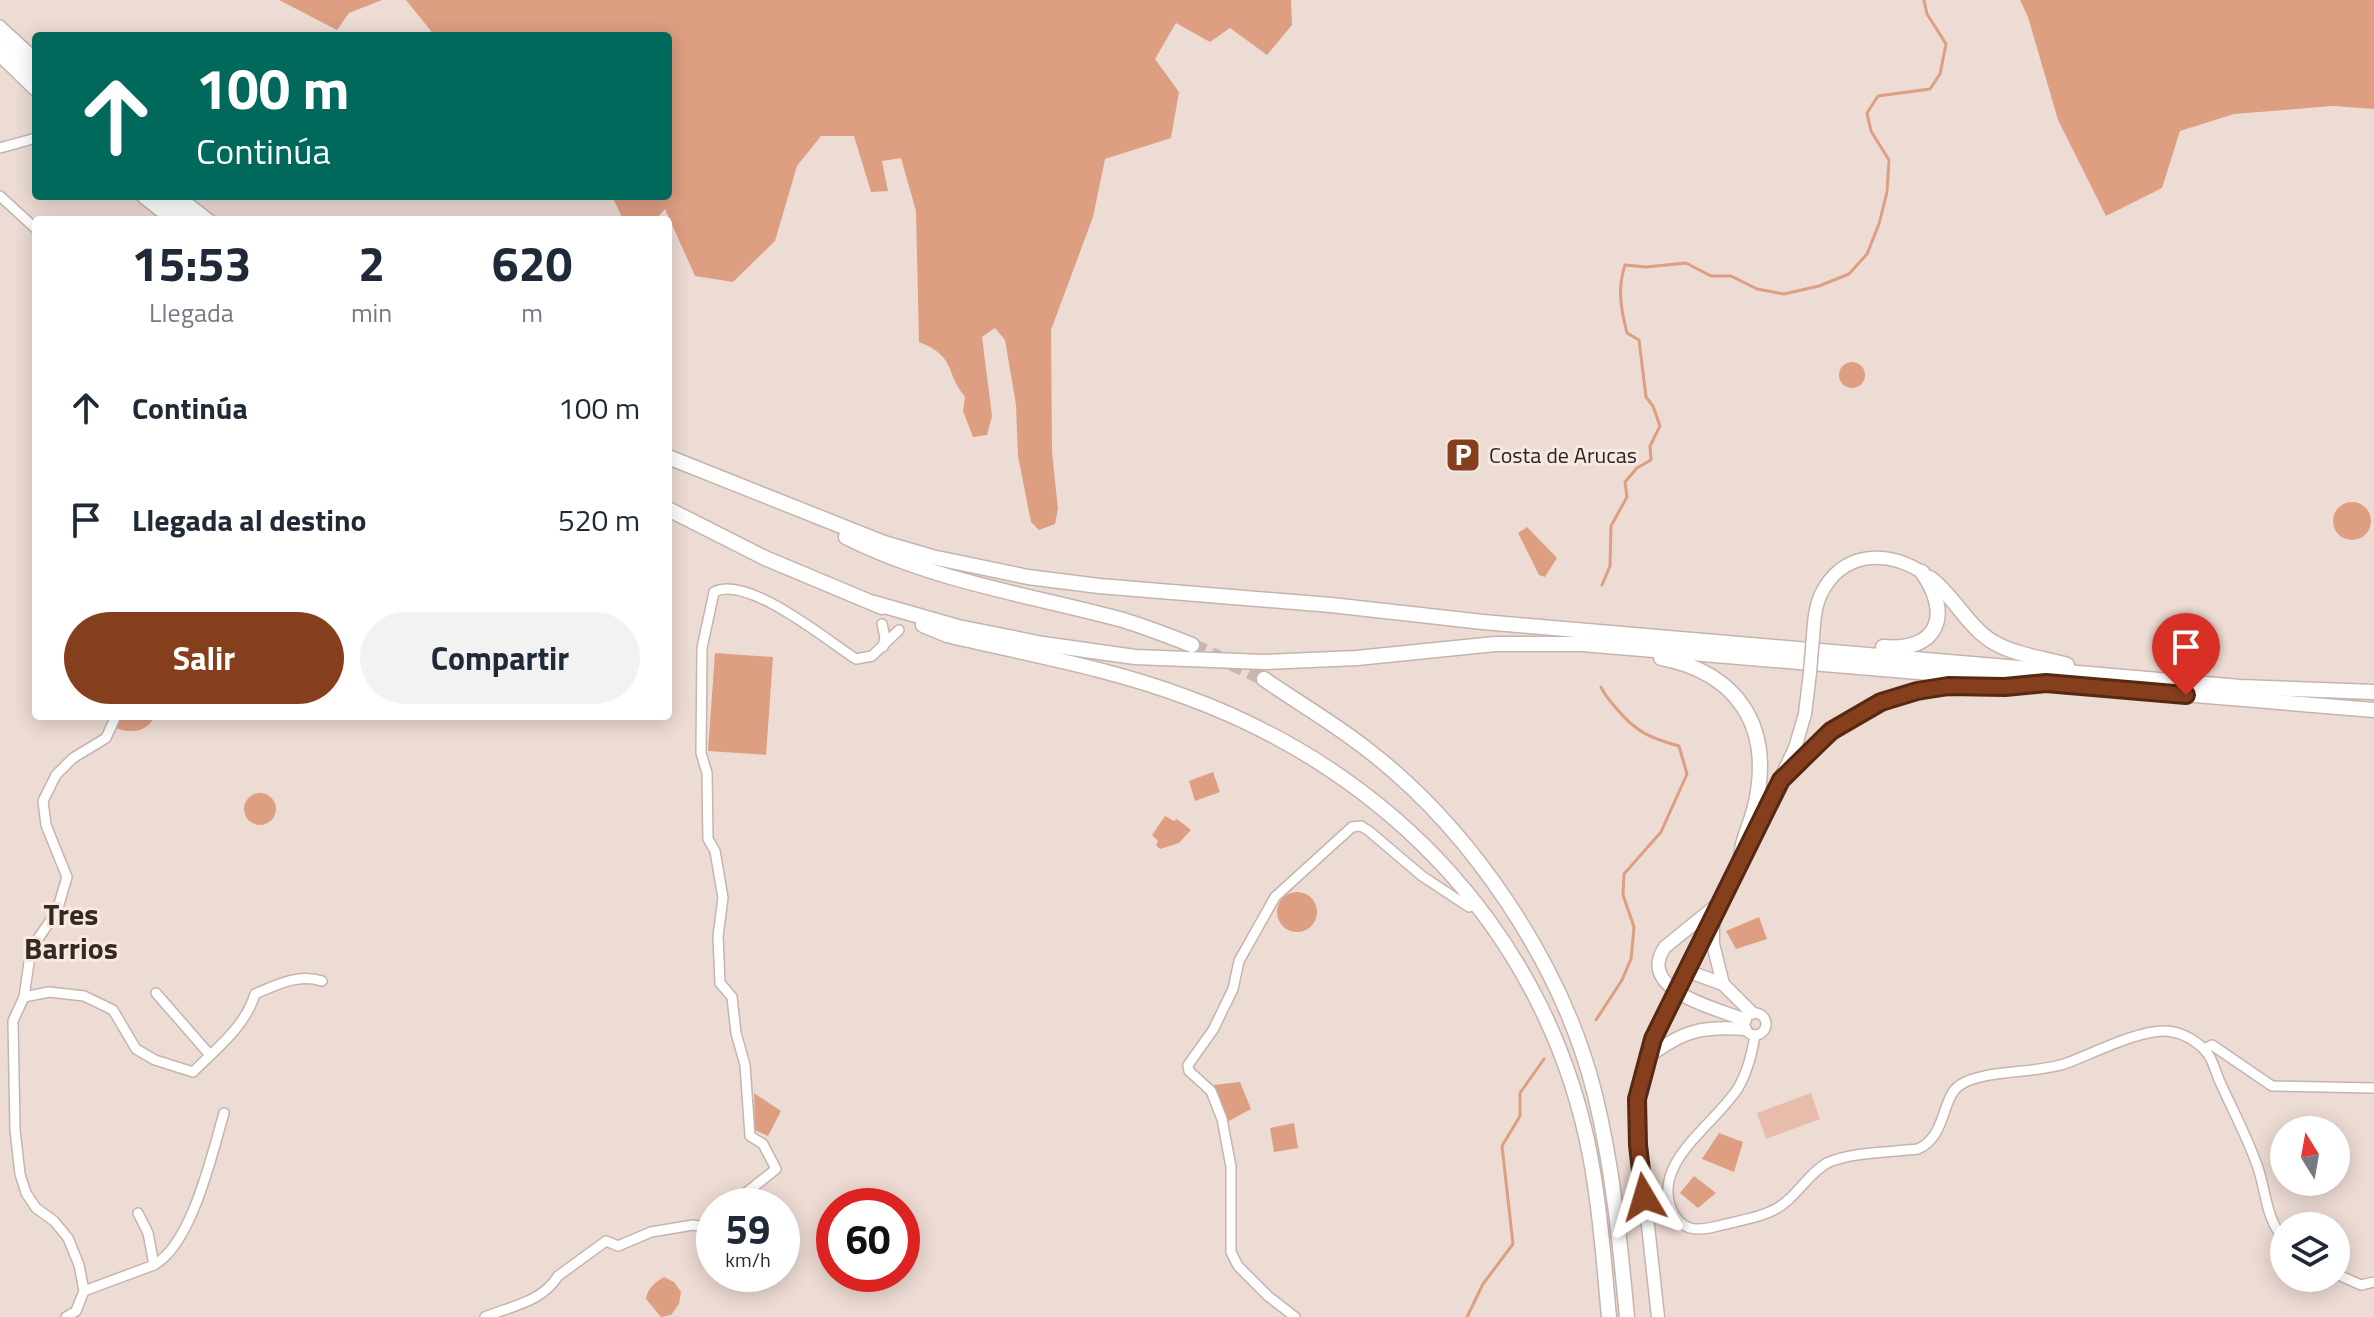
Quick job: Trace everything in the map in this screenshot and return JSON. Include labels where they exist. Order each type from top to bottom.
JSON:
[{"type":"highway","points":[[0,37],[32,67]]},
{"type":"highway","points":[[0,54],[32,85]]},
{"type":"highway","points":[[149,200],[169,216]]},
{"type":"highway","points":[[170,200],[189,216]]},
{"type":"highway","points":[[672,459],[884,543],[932,557],[1028,577],[1632,635],[2240,687],[2374,692]]},
{"type":"highway","points":[[785,505],[873,550],[956,580],[1126,621],[1192,645]]},
{"type":"highway","points":[[672,511],[765,558],[947,635],[1098,670],[1186,697],[1280,738],[1340,774],[1395,817],[1441,862],[1486,917],[1518,965],[1540,1007],[1572,1087],[1589,1154],[1609,1317]]},
{"type":"highway","points":[[1632,635],[1672,631],[1896,648],[1909,646],[1921,642],[1939,616],[1939,603],[1922,572]]},
{"type":"highway","points":[[1922,572],[1942,586],[1993,642],[2019,653],[2102,674]]},
{"type":"highway","points":[[874,603],[958,627],[1043,644],[1135,657],[1264,662],[1357,658],[1495,644],[1582,644],[2374,710]]},
{"type":"highway","points":[[1622,647],[1686,664],[1712,677],[1734,695],[1750,717],[1758,736],[1759,780],[1756,804],[1744,833],[1741,861]]},
{"type":"highway","points":[[1264,679],[1365,747],[1424,800],[1472,854],[1535,949],[1561,1000],[1595,1093],[1617,1217],[1627,1317]]},
{"type":"highway","points":[[1781,780],[1831,731],[1881,702],[1948,686],[2005,687],[2046,683]]},
{"type":"highway","points":[[1439,871],[1469,907],[1512,970],[1572,1087]]},
{"type":"main road","points":[[1658,1317],[1636,1116],[1647,1058],[1795,748],[1805,714],[1820,595],[1840,570],[1869,557],[1887,556],[1906,562],[1922,572]]},
{"type":"main road","points":[[1721,902],[1665,947],[1659,955],[1658,970],[1667,986],[1749,1024]]},
{"type":"main road","points":[[1712,921],[1713,944],[1723,984],[1749,1024]]},
{"type":"main road","points":[[1687,971],[1723,984]]},
{"type":"main road","points":[[1647,1058],[1670,1040],[1689,1032],[1749,1024]]},
{"type":"street","points":[[0,25],[32,54]]},
{"type":"street","points":[[0,148],[32,139]]},
{"type":"street","points":[[0,196],[32,225]]},
{"type":"street","points":[[185,200],[206,216]]},
{"type":"street","points":[[752,1188],[776,1169],[763,1144],[750,1136],[745,1065],[736,1033],[732,997],[720,983],[718,936],[723,898],[715,851],[708,839],[707,773],[701,753],[702,648],[708,610],[714,592],[722,588],[734,590],[770,602],[797,617],[856,659],[872,656],[899,630]]},
{"type":"street","points":[[882,624],[885,637],[883,647]]},
{"type":"street","points":[[66,1317],[76,1311],[84,1291],[79,1265],[68,1238],[54,1221],[36,1208],[26,1193],[20,1174],[15,1130],[13,1021],[24,997],[31,949],[57,911],[67,877],[46,825],[43,801],[47,788],[73,758],[106,738],[114,720]]},
{"type":"street","points":[[1295,1317],[1238,1266],[1231,1252],[1231,1167],[1222,1119],[1211,1091],[1189,1071],[1188,1065],[1213,1030],[1233,989],[1239,961],[1275,897],[1352,827],[1361,826],[1369,831],[1422,876],[1469,907]]},
{"type":"street","points":[[1422,876],[1432,878],[1439,871]]},
{"type":"street","points":[[24,997],[49,992],[84,996],[113,1010],[136,1049],[179,1069],[193,1072],[243,1019],[255,994],[284,981],[311,977],[322,981]]},
{"type":"street","points":[[156,993],[210,1055]]},
{"type":"street","points":[[1749,1024],[1752,1055],[1738,1088],[1683,1151],[1671,1170],[1668,1187],[1671,1206],[1685,1226],[1699,1231],[1773,1211],[1828,1163],[1928,1145],[1952,1094],[1959,1085],[1971,1080],[2050,1069],[2146,1033],[2164,1031],[2180,1034],[2207,1053],[2249,1145],[2270,1216]]},
{"type":"street","points":[[2207,1053],[2212,1045],[2272,1086],[2374,1088]]},
{"type":"street","points":[[84,1291],[164,1259],[197,1203],[224,1113]]},
{"type":"street","points":[[138,1213],[148,1233],[154,1265]]},
{"type":"street","points":[[485,1317],[536,1298],[558,1276],[606,1241],[618,1246],[651,1232],[696,1226]]},
{"type":"street","points":[[2350,1280],[2361,1285],[2374,1282]]},
{"type":"shaded area","points":[[279,0],[382,0],[349,13],[337,30]]},
{"type":"shaded area","points":[[406,0],[1291,0],[1292,25],[1267,55],[1230,28],[1210,42],[1176,23],[1155,59],[1179,92],[1171,138],[1105,159],[1093,217],[1051,330],[1052,452],[1058,509],[1055,524],[1039,530],[1031,522],[1018,456],[1016,405],[1005,340],[995,328],[982,337],[992,416],[987,435],[973,437],[963,411],[965,397],[945,359],[919,342],[916,211],[901,158],[882,161],[888,191],[871,192],[854,136],[821,136],[797,166],[775,241],[733,282],[695,276],[672,225],[672,216],[668,216],[665,209],[659,216],[622,216],[614,200],[672,200],[672,32],[432,32]]},
{"type":"shaded area","points":[[2020,0],[2374,0],[2374,109],[2333,106],[2234,114],[2180,131],[2162,188],[2106,216],[2058,120],[2028,17]]},
{"type":"shaded area","points":[[1852,362],[1861,366],[1865,375],[1861,384],[1852,388],[1843,384],[1839,375],[1843,366]]},
{"type":"shaded area","points":[[2352,502],[2365,508],[2371,521],[2365,534],[2352,540],[2339,534],[2333,521],[2339,508]]},
{"type":"shaded area","points":[[1527,527],[1557,558],[1545,577],[1539,575],[1518,533]]},
{"type":"shaded area","points":[[715,653],[773,657],[766,755],[708,751]]},
{"type":"shaded area","points":[[118,720],[152,720],[133,731],[116,728]]},
{"type":"shaded area","points":[[1213,772],[1220,792],[1195,801],[1189,781]]},
{"type":"shaded area","points":[[260,793],[271,798],[276,809],[271,820],[260,825],[249,820],[244,809],[249,798]]},
{"type":"shaded area","points":[[1165,816],[1174,821],[1177,819],[1191,830],[1179,843],[1160,849],[1152,835]]},
{"type":"shaded area","points":[[1297,892],[1311,898],[1317,912],[1311,926],[1297,932],[1283,926],[1277,912],[1283,898]]},
{"type":"shaded area","points":[[1759,917],[1767,939],[1736,949],[1726,931]]},
{"type":"shaded area","points":[[1240,1082],[1251,1109],[1227,1122],[1214,1085]]},
{"type":"shaded area","points":[[754,1093],[781,1111],[768,1136],[755,1130]]},
{"type":"shaded area","points":[[1811,1093],[1820,1119],[1766,1139],[1757,1113]]},
{"type":"shaded area","points":[[1294,1123],[1298,1148],[1274,1152],[1270,1128]]},
{"type":"shaded area","points":[[1719,1133],[1743,1142],[1734,1172],[1702,1159]]},
{"type":"shaded area","points":[[1694,1176],[1716,1193],[1698,1208],[1680,1193]]},
{"type":"shaded area","points":[[664,1277],[674,1282],[681,1292],[679,1304],[671,1315],[661,1317],[646,1299],[652,1286]]},
{"type":"waterway","points":[[1602,585],[1610,566],[1611,526],[1627,497],[1625,482],[1637,468],[1651,460],[1650,446],[1660,426],[1646,397],[1639,340],[1627,333],[1625,324],[1621,291],[1625,265],[1646,267],[1686,263],[1711,276],[1731,276],[1757,289],[1784,294],[1819,286],[1849,274],[1867,254],[1887,192],[1889,160],[1871,131],[1867,113],[1878,96],[1930,89],[1940,74],[1946,44],[1927,14],[1924,0]]},
{"type":"waterway","points":[[1596,1020],[1622,980],[1631,959],[1634,927],[1623,895],[1624,874],[1661,832],[1687,774],[1679,746],[1637,729],[1601,687]]},
{"type":"waterway","points":[[1467,1317],[1483,1284],[1513,1244],[1502,1146],[1520,1116],[1520,1093],[1544,1059]]},
{"type":"tunnel","points":[[1192,645],[1264,679]]},
{"type":"place","name":"Costa de Arucas","points":[[1463,455]]},
{"type":"district","name":"Tres Barrios","points":[[71,931]]},
{"type":"route","points":[[1644,1197],[1636,1116],[1640,1081],[1653,1039],[1781,780],[1831,731],[1881,702],[1948,686],[2005,687],[2046,683],[2186,695]]}]
